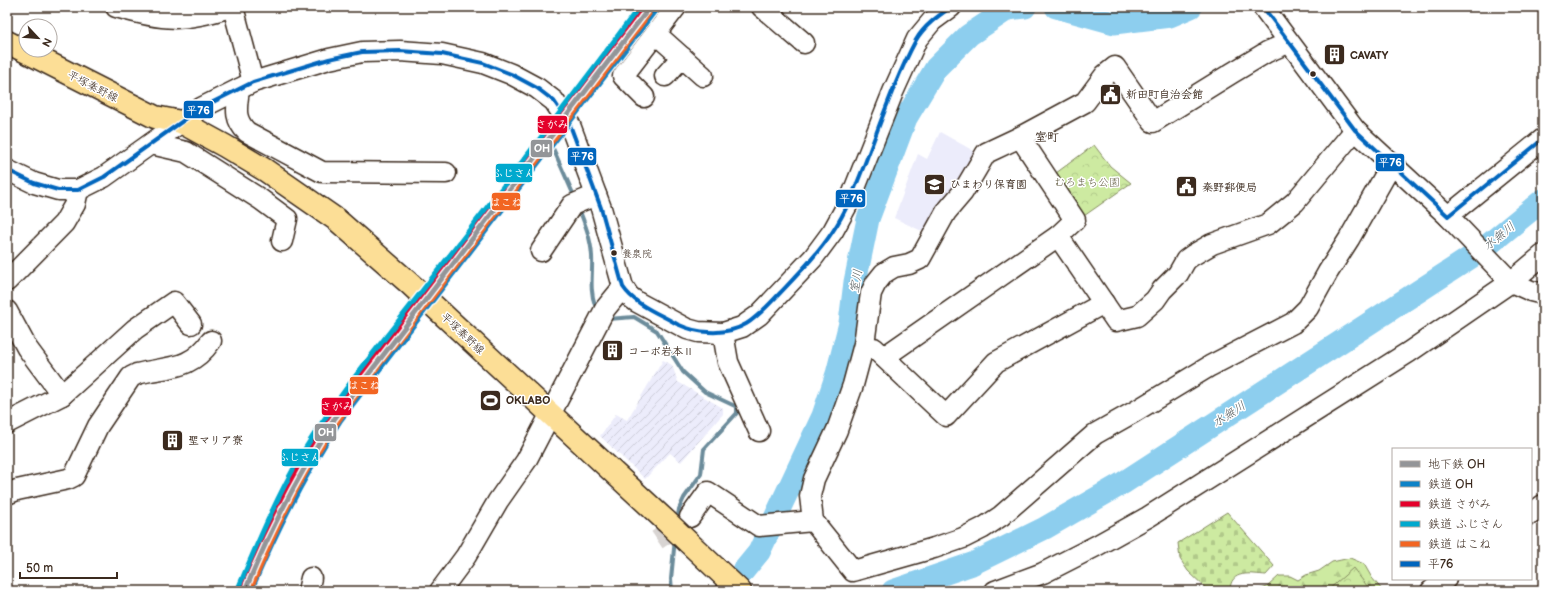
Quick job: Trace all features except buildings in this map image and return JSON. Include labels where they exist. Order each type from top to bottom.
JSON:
[{"type":"main road","points":[[7,26],[18,31]]},
{"type":"main road","name":"平塚秦野線","points":[[7,42],[155,117],[181,122],[266,170],[337,220],[409,283],[740,591]]},
{"type":"main road","name":"平塚秦野線","points":[[58,51],[168,107],[181,122]]},
{"type":"street","points":[[116,7],[143,15],[164,18],[184,18],[205,15],[230,7]]},
{"type":"street","points":[[233,7],[246,85],[237,116],[240,125],[247,132],[322,172],[446,173]]},
{"type":"street","points":[[644,97],[623,76],[676,7]]},
{"type":"street","points":[[762,7],[804,44]]},
{"type":"street","points":[[7,170],[34,183],[58,190],[78,190],[104,178],[201,108],[246,85],[329,59],[362,52],[400,51],[442,54],[484,63],[511,74],[538,88],[554,101],[570,125],[583,200],[623,287],[629,296],[637,302],[688,328],[710,333],[723,333],[742,326],[759,315],[813,258],[833,231],[851,198],[893,92],[917,38],[932,21],[950,7]]},
{"type":"street","points":[[1263,7],[1355,130],[1391,165],[1450,218],[1509,280],[1531,291],[1543,294]]},
{"type":"street","points":[[656,34],[703,76]]},
{"type":"street","points":[[1287,41],[1281,46],[1267,52],[1232,72],[1153,122],[1116,67],[1105,75],[1084,102],[1020,137],[986,153],[963,192],[946,212],[920,259],[909,264],[894,267],[884,273],[876,283],[871,293],[864,344],[850,393],[836,430],[814,479],[810,496],[813,521],[853,572],[934,548],[962,538],[983,528],[1001,516],[1095,434],[1210,366],[1293,323],[1308,308],[1391,165]]},
{"type":"street","points":[[665,76],[682,57]]},
{"type":"street","points":[[1058,236],[1116,321],[1137,316],[1155,300],[1162,290],[1178,274],[1186,260],[1193,254],[1212,244],[1268,224],[1295,202],[1355,130]]},
{"type":"street","points":[[884,357],[1058,236],[1075,220],[1020,137]]},
{"type":"street","points":[[1450,218],[1543,139]]},
{"type":"street","points":[[151,144],[186,152],[264,201],[287,219],[282,241]]},
{"type":"street","points":[[7,281],[64,223],[75,204],[78,190]]},
{"type":"street","points":[[540,251],[583,200]]},
{"type":"street","points":[[995,591],[1041,582],[1096,546],[1148,517],[1409,352],[1543,255]]},
{"type":"street","points":[[440,591],[466,556],[498,501],[526,461],[605,309],[623,287]]},
{"type":"street","points":[[7,423],[62,395],[135,329],[174,302],[191,324]]},
{"type":"street","points":[[864,344],[871,345],[884,357],[940,422],[996,362],[1104,303]]},
{"type":"street","points":[[7,311],[27,348],[62,395]]},
{"type":"street","points":[[723,333],[728,362],[759,431]]},
{"type":"street","points":[[7,494],[17,490],[68,479],[74,476],[98,426],[131,377],[145,372],[186,363],[199,356],[210,341]]},
{"type":"street","points":[[690,517],[708,492],[759,526],[813,521]]},
{"type":"street","points":[[1532,513],[1543,504]]},
{"type":"street","points":[[1431,591],[1445,580]]},
{"type":"shaded area","points":[[636,7],[659,7],[578,114],[566,98]]},
{"type":"shaded area","name":"ひまわり保育園","points":[[940,132],[979,154],[928,234],[894,218],[918,154],[927,159]]},
{"type":"shaded area","points":[[663,360],[672,365],[678,382],[723,408],[723,414],[681,462],[670,453],[645,479],[600,436],[616,414],[627,420]]},
{"type":"green space","name":"むろまち公園","points":[[1094,145],[1110,166],[1131,183],[1081,218],[1052,176]]},
{"type":"green space","points":[[1227,512],[1274,566],[1266,575],[1242,574],[1237,576],[1231,584],[1230,591],[1209,591],[1188,571],[1180,559],[1178,543]]},
{"type":"green space","points":[[1350,558],[1364,564],[1372,578],[1383,591],[1256,591],[1267,587],[1279,576],[1290,576],[1298,580],[1306,575],[1319,571],[1332,562]]},
{"type":"green space","points":[[1353,568],[1371,591],[1327,591]]},
{"type":"waterway","name":"室川","points":[[727,591],[759,552],[823,416],[837,374],[850,323],[855,282],[868,219],[906,118],[936,68],[969,35],[1008,9],[1025,7]]},
{"type":"waterway","name":"室川","points":[[1056,7],[1114,23],[1170,16],[1191,7]]},
{"type":"waterway","points":[[552,146],[575,198]]},
{"type":"waterway","name":"水無川","points":[[893,591],[972,564],[1045,528],[1123,483],[1482,250],[1543,200]]},
{"type":"waterway","points":[[579,209],[590,244],[592,256],[592,287],[595,305]]},
{"type":"waterway","points":[[608,319],[634,317],[657,331],[683,372],[705,392],[737,407],[737,413],[704,449],[701,474],[684,498],[679,509],[677,523]]},
{"type":"waterway","points":[[672,591],[671,579],[675,539]]},
{"type":"tunnel","points":[[657,540],[669,532],[681,534],[686,526]]},
{"type":"metro line","name":"OH","points":[[245,591],[286,502],[309,460],[335,418],[650,7]]},
{"type":"rail line","name":"ふじさん","points":[[237,591],[268,520],[303,452],[316,431],[360,370],[559,114],[639,7]]},
{"type":"rail line","name":"さがみ","points":[[239,589],[280,500],[330,415],[642,7]]},
{"type":"rail line","name":"OH","points":[[251,591],[291,504],[314,462],[340,421],[655,11]]},
{"type":"rail line","name":"はこね","points":[[250,591],[288,506],[328,436],[371,376],[649,14]]},
{"type":"transit line","name":"平76","points":[[7,170],[34,183],[58,190],[78,190],[104,177],[201,108],[253,82],[329,59],[362,52],[400,51],[442,54],[483,63],[511,74],[537,88],[554,101],[570,125],[601,208],[623,287],[628,293],[640,304],[677,324],[697,331],[721,332],[741,327],[757,316],[808,264],[821,248],[843,215],[851,198],[895,85],[916,40],[927,26],[951,7]]},
{"type":"transit line","name":"平76","points":[[1263,7],[1355,130],[1448,216],[1543,139]]},
{"type":"place","name":"CAVATY","points":[[1335,55]]},
{"type":"place","name":"新田町自治会館","points":[[1110,94]]},
{"type":"place","name":"ひまわり保育園","points":[[934,184]]},
{"type":"place","name":"秦野郵便局","points":[[1186,187]]},
{"type":"place","name":"養泉院","points":[[614,253]]},
{"type":"place","name":"コーポ岩本Ⅱ","points":[[613,351]]},
{"type":"place","name":"OKLABO","points":[[491,400]]},
{"type":"place","name":"聖マリア寮","points":[[172,440]]},
{"type":"district","name":"室町","points":[[1047,137]]}]
